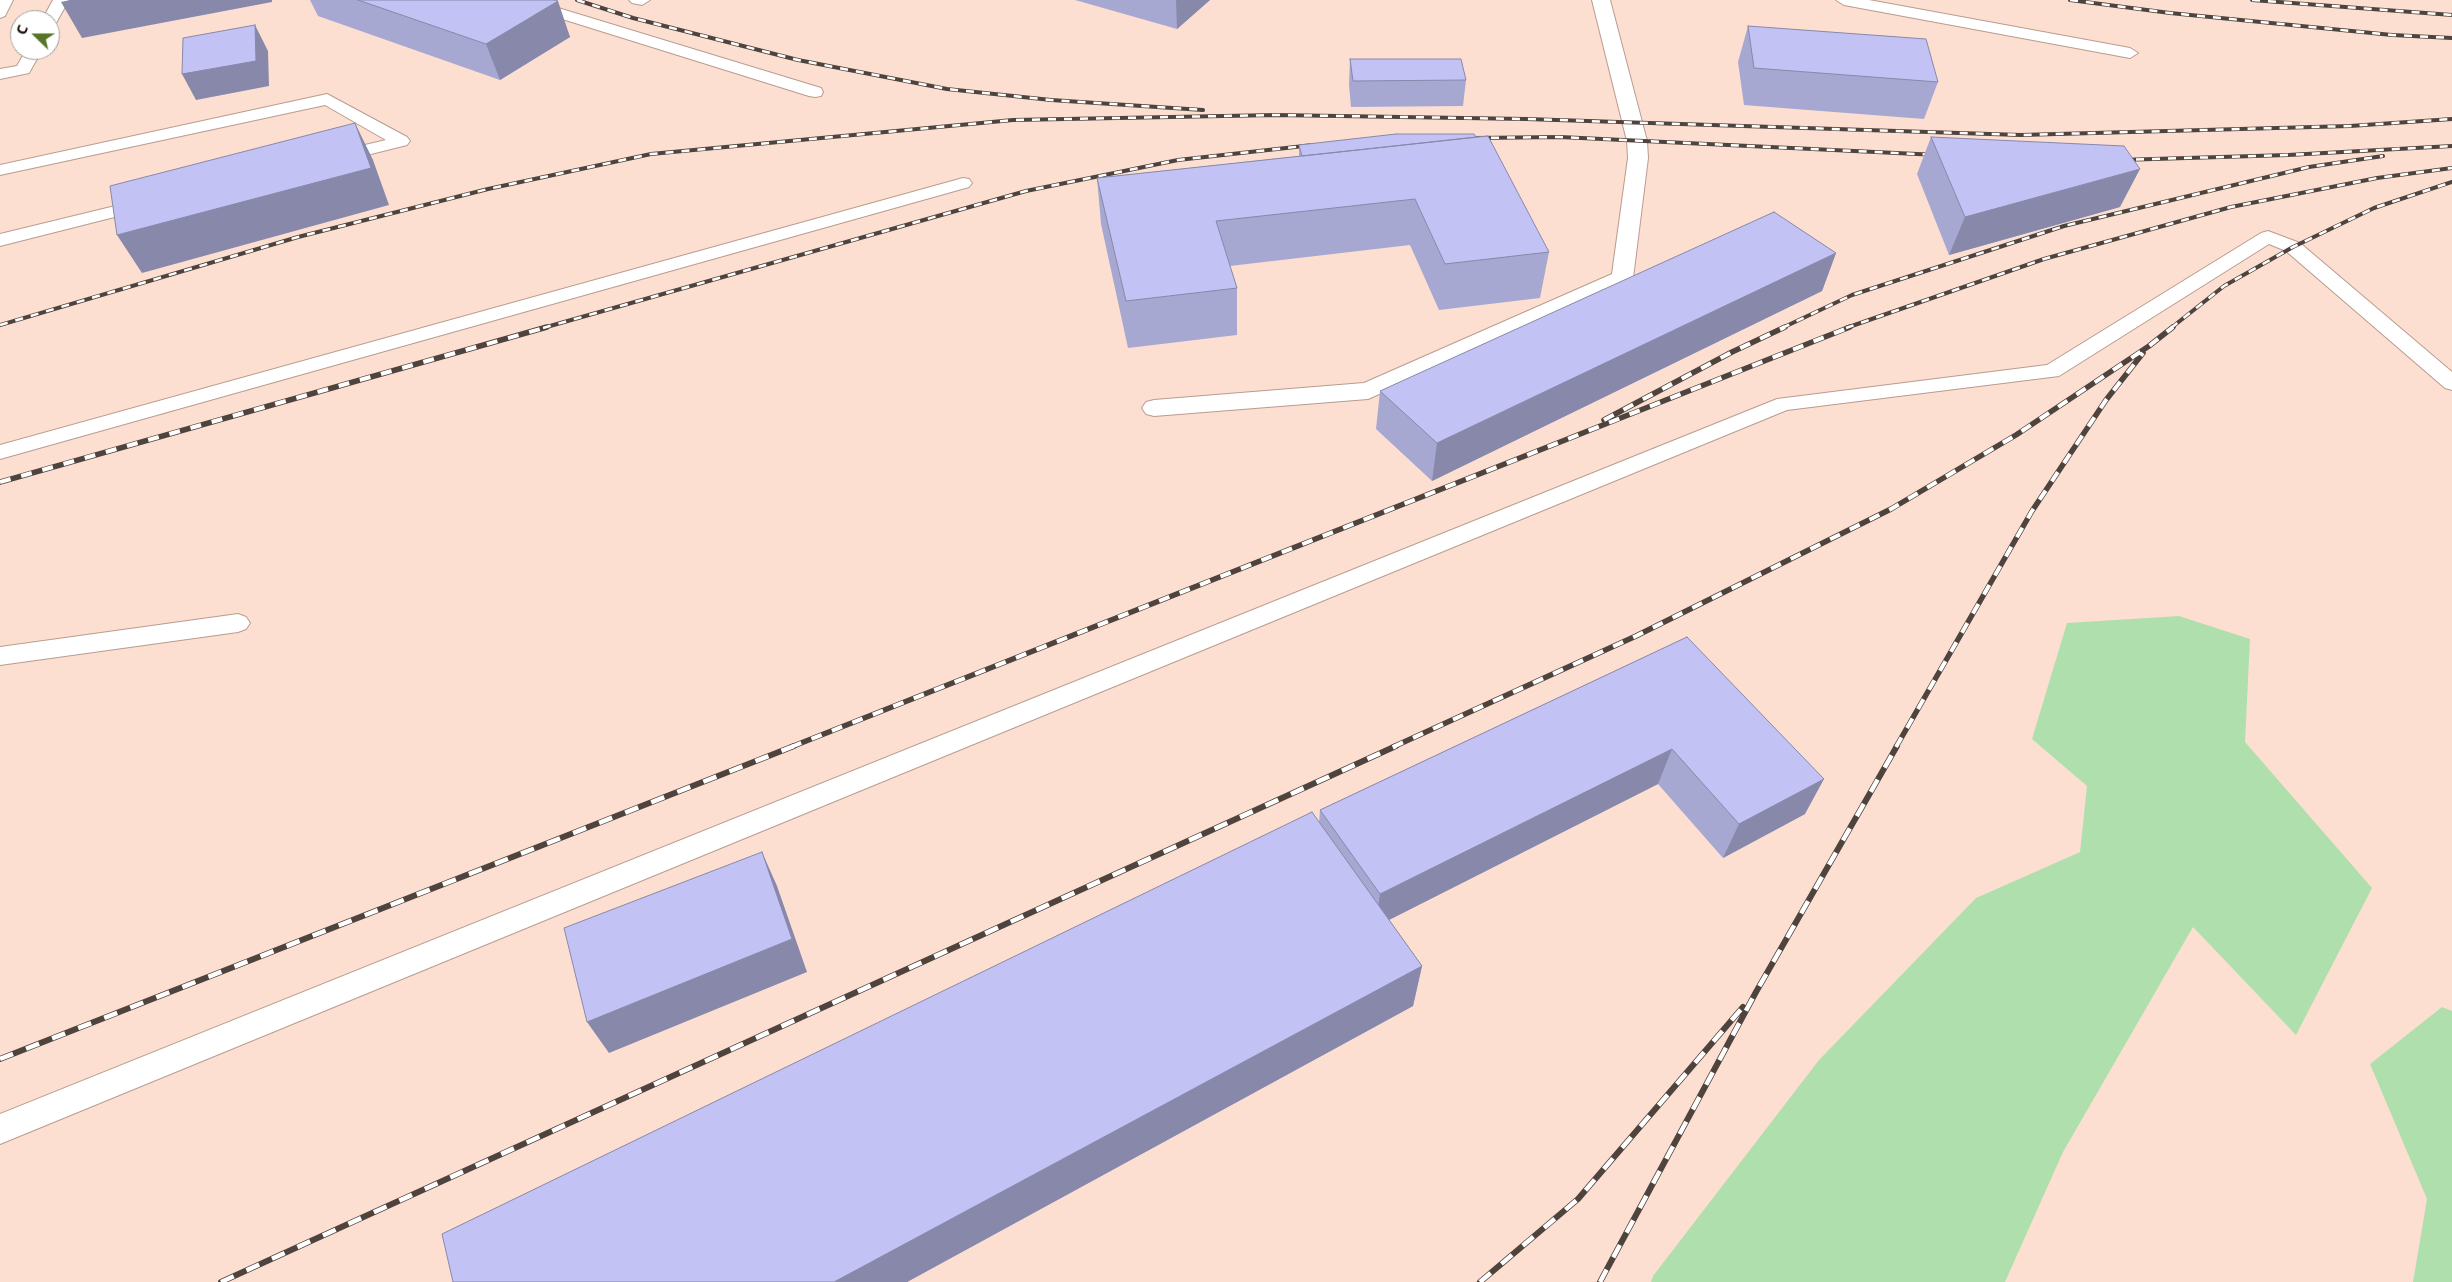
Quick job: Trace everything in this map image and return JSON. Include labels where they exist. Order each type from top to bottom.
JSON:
[{"type":"street","points":[[1154,408],[1368,391],[1622,278],[1638,158],[1637,141],[1600,0]]},
{"type":"lane","points":[[0,13],[5,0]]},
{"type":"lane","points":[[516,0],[815,92]]},
{"type":"lane","points":[[637,0],[642,0]]},
{"type":"lane","points":[[1844,0],[2130,53]]},
{"type":"lane","points":[[0,74],[23,70],[28,60]]},
{"type":"lane","points":[[0,170],[327,99],[401,141],[325,160]]},
{"type":"lane","points":[[0,452],[963,183]]},
{"type":"lane","points":[[0,240],[162,200]]},
{"type":"lane","points":[[0,1129],[1784,404],[2052,371],[2268,237],[2293,247],[2452,383]]},
{"type":"lane","points":[[0,656],[238,623]]},
{"type":"shaded area","points":[[0,0],[2452,0],[2452,1282],[0,1282]]},
{"type":"green space","points":[[2179,616],[2250,639],[2245,742],[2372,888],[2296,1035],[2193,927],[2063,1152],[2005,1282],[1651,1282],[1653,1276],[1819,1060],[1976,898],[2080,852],[2087,786],[2032,739],[2067,623]]},
{"type":"green space","points":[[2442,1007],[2452,1011],[2452,1282],[2413,1282],[2427,1199],[2370,1064]]},
{"type":"building","points":[[358,0],[554,0],[558,1],[486,44]]},
{"type":"building","points":[[255,25],[256,61],[182,74],[183,38]]},
{"type":"building","points":[[1748,26],[1926,39],[1938,82],[1754,68]]},
{"type":"building","points":[[1350,59],[1461,59],[1466,80],[1353,81]]},
{"type":"building","points":[[355,123],[371,168],[117,235],[110,186]]},
{"type":"building","points":[[1396,134],[1474,134],[1476,137],[1302,156],[1299,145]]},
{"type":"building","points":[[1488,136],[1549,252],[1445,264],[1415,199],[1216,221],[1237,288],[1126,301],[1097,178]]},
{"type":"building","points":[[1931,137],[2124,146],[2140,169],[1965,217]]},
{"type":"building","points":[[1774,212],[1836,253],[1437,443],[1380,391]]},
{"type":"building","points":[[1687,637],[1824,779],[1739,824],[1672,749],[1380,894],[1320,810]]},
{"type":"building","points":[[1312,812],[1422,966],[834,1282],[453,1282],[442,1234]]},
{"type":"building","points":[[762,852],[792,939],[587,1022],[564,928]]},
{"type":"railway","points":[[577,0],[633,18],[798,60],[947,89],[1051,100],[1203,110]]},
{"type":"railway","points":[[2070,0],[2170,13],[2392,35],[2452,38]]},
{"type":"railway","points":[[2252,0],[2452,15]]},
{"type":"railway","points":[[0,325],[298,237],[488,189],[651,154],[1013,120],[1276,115],[1526,119],[2021,135],[2350,126],[2452,119]]},
{"type":"railway","points":[[1475,138],[1560,137],[1938,155]]},
{"type":"railway","points":[[543,328],[1026,191],[1178,160],[1313,145]]},
{"type":"railway","points":[[2120,160],[2288,155],[2452,146]]},
{"type":"railway","points":[[1782,328],[1852,295],[2064,226],[2309,167],[2383,156]]},
{"type":"railway","points":[[1846,328],[2044,259],[2231,207],[2377,178],[2452,168]]},
{"type":"railway","points":[[2171,328],[2224,286],[2293,247],[2374,208],[2452,182]]},
{"type":"railway","points":[[0,482],[547,327]]},
{"type":"railway","points":[[1604,420],[1732,352],[1785,327]]},
{"type":"railway","points":[[791,747],[1850,327]]},
{"type":"railway","points":[[1393,747],[1636,636],[1891,509],[2016,435],[2149,346],[2173,327]]},
{"type":"railway","points":[[1896,747],[2032,511],[2106,400],[2143,353]]},
{"type":"railway","points":[[0,1059],[794,746]]},
{"type":"railway","points":[[221,1282],[1396,746]]},
{"type":"railway","points":[[1600,1282],[1756,992],[1897,746]]},
{"type":"railway","points":[[1480,1282],[1578,1199],[1743,1007]]}]
